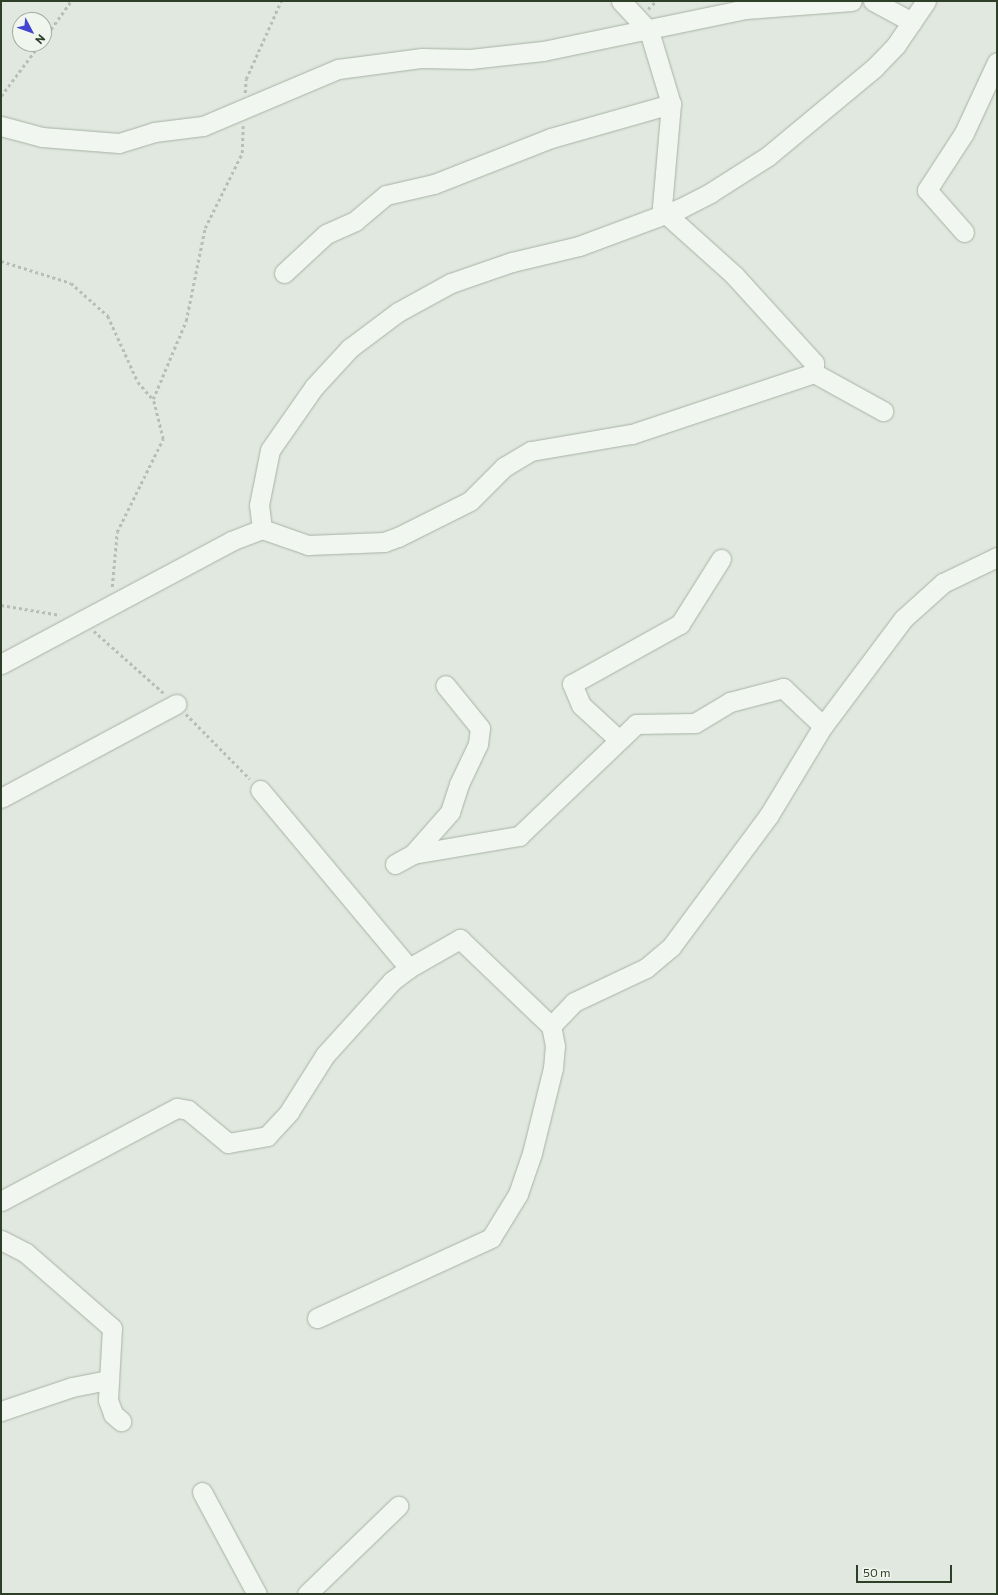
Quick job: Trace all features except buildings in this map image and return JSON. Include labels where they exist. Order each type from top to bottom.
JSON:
[{"type":"street","points":[[621,1],[649,31],[671,104],[662,207],[665,213],[734,274],[814,363],[814,373]]},
{"type":"street","points":[[1,126],[42,136],[118,143],[154,132],[203,126],[244,111],[338,69],[422,58],[470,59],[543,51],[649,31],[782,3],[852,1]]},
{"type":"street","points":[[872,1],[912,22]]},
{"type":"street","points":[[262,529],[259,505],[270,450],[314,388],[350,348],[398,312],[451,284],[512,262],[579,246],[665,213],[710,193],[768,156],[874,68],[912,22],[926,1]]},
{"type":"street","points":[[964,232],[927,190],[964,133],[997,62]]},
{"type":"street","points":[[284,273],[326,234],[355,221],[386,195],[434,184],[551,138],[671,104]]},
{"type":"street","points":[[1,664],[231,541],[262,529],[308,545],[384,542],[470,501],[504,467],[531,451],[632,434],[814,373],[883,411]]},
{"type":"street","points":[[551,1026],[574,1002],[646,968],[671,947],[769,814],[823,726],[887,639],[920,601],[943,583],[997,557]]},
{"type":"street","points":[[618,739],[581,705],[572,684],[680,624],[721,559]]},
{"type":"street","points":[[413,854],[450,812],[459,784],[478,744],[480,728],[445,685]]},
{"type":"street","points":[[395,864],[413,854],[519,836],[618,739],[636,724],[694,723],[730,702],[778,688],[789,691],[823,726]]},
{"type":"street","points":[[1,798],[176,704]]},
{"type":"street","points":[[260,790],[409,968]]},
{"type":"street","points":[[1,1201],[178,1108],[188,1110],[228,1143],[267,1136],[285,1118],[325,1055],[392,981],[409,968],[460,939],[551,1026],[555,1046],[553,1068],[532,1153],[518,1194],[491,1238],[317,1318]]},
{"type":"street","points":[[1,1240],[26,1253],[112,1328],[109,1380],[110,1408],[121,1422]]},
{"type":"street","points":[[1,1411],[72,1387],[109,1380]]},
{"type":"street","points":[[202,1492],[257,1594]]},
{"type":"street","points":[[307,1594],[398,1506]]},
{"type":"path","points":[[52,28],[71,1]]},
{"type":"path","points":[[153,399],[186,321],[205,228],[242,153],[246,79],[281,1]]},
{"type":"path","points":[[1,96],[34,52]]},
{"type":"path","points":[[1,261],[71,283],[108,316],[138,382],[153,399],[163,439],[117,532],[112,575],[113,605]]},
{"type":"path","points":[[1,605],[83,620]]}]
